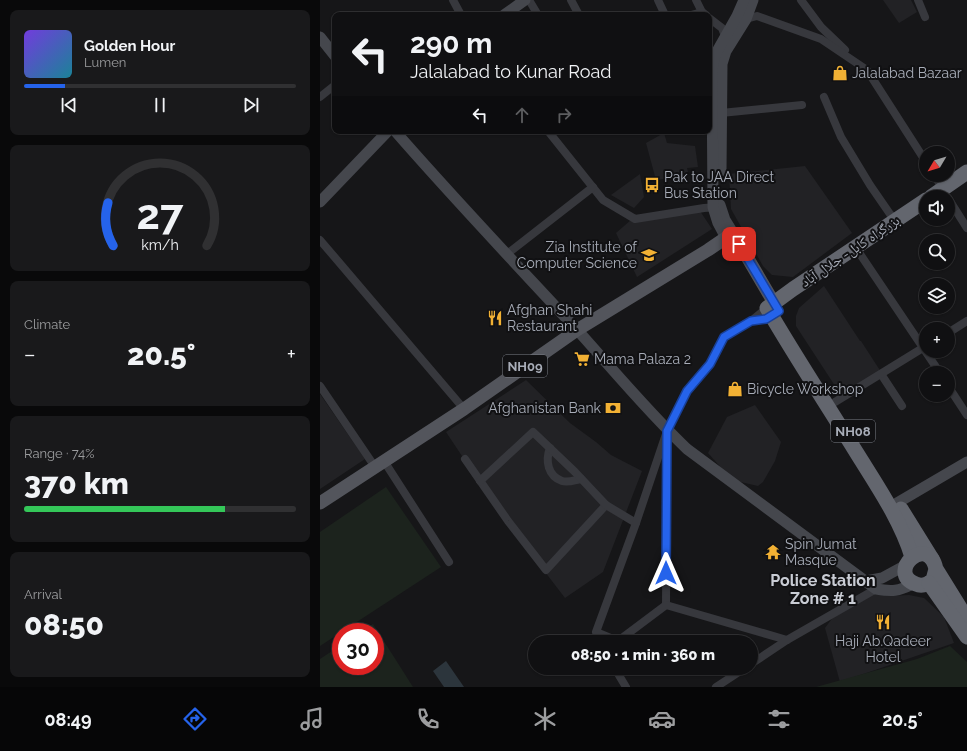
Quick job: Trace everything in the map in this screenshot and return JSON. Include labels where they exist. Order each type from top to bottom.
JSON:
[{"type":"highway","points":[[949,190],[967,172]]},
{"type":"highway","points":[[954,190],[967,183]]},
{"type":"highway","name":"بزرگراه کابل- جلال آباد","points":[[859,252],[919,205]]},
{"type":"highway","name":"بزرگراه کابل- جلال آباد","points":[[773,310],[859,252],[919,216]]},
{"type":"highway","name":"NH08","points":[[773,310],[835,402],[934,564],[965,610]]},
{"type":"highway","name":"NH08","points":[[773,310],[897,521],[908,544],[909,561]]},
{"type":"highway","points":[[922,554],[934,564],[933,580],[929,583],[918,586],[913,584],[906,576],[909,561],[922,554]]},
{"type":"highway","points":[[929,583],[967,636]]},
{"type":"main road","points":[[508,12],[525,0]]},
{"type":"main road","points":[[717,207],[722,64],[726,51],[741,18],[744,0]]},
{"type":"main road","points":[[753,0],[741,18],[725,36],[715,55],[712,70],[717,207],[725,220],[729,236],[773,310]]},
{"type":"main road","points":[[320,37],[332,52]]},
{"type":"main road","points":[[320,202],[385,134]]},
{"type":"main road","points":[[398,134],[667,431],[687,449],[876,589],[890,591],[902,589],[913,584]]},
{"type":"main road","name":"NH09","points":[[320,503],[464,409],[577,330],[729,236]]},
{"type":"main road","points":[[897,502],[967,462]]},
{"type":"main road","points":[[866,581],[882,578],[909,561]]},
{"type":"street","points":[[453,0],[459,12]]},
{"type":"street","points":[[529,0],[536,12]]},
{"type":"street","points":[[571,0],[577,12]]},
{"type":"street","points":[[658,0],[664,12]]},
{"type":"street","points":[[696,0],[703,12]]},
{"type":"street","points":[[801,0],[821,27],[867,70],[919,151]]},
{"type":"street","points":[[918,0],[926,17]]},
{"type":"street","points":[[741,18],[757,16],[820,39],[867,70]]},
{"type":"street","points":[[712,20],[722,28],[725,36]]},
{"type":"street","points":[[320,97],[332,87]]},
{"type":"street","points":[[824,97],[841,137],[890,214],[898,220]]},
{"type":"street","points":[[721,113],[802,105]]},
{"type":"street","points":[[550,134],[603,200],[635,219],[717,207]]},
{"type":"street","points":[[507,254],[593,187]]},
{"type":"street","points":[[955,212],[967,228]]},
{"type":"street","points":[[320,240],[464,409]]},
{"type":"street","points":[[859,252],[919,338]]},
{"type":"street","points":[[603,635],[596,632],[636,523],[667,431],[687,391],[710,364],[724,337],[751,321],[766,319],[773,310]]},
{"type":"street","points":[[955,329],[967,321]]},
{"type":"street","points":[[835,402],[919,351]]},
{"type":"street","points":[[881,374],[902,406]]},
{"type":"street","points":[[320,386],[450,562]]},
{"type":"street","points":[[955,397],[967,415]]},
{"type":"street","points":[[666,605],[667,431]]},
{"type":"street","points":[[480,481],[533,432],[606,506],[636,523]]},
{"type":"street","points":[[550,448],[547,462],[549,469],[554,476],[563,481],[581,479]]},
{"type":"street","points":[[465,460],[508,521],[546,570],[606,506]]},
{"type":"street","points":[[758,659],[787,640],[876,589]]},
{"type":"street","points":[[666,605],[787,640]]},
{"type":"street","points":[[626,635],[666,605]]},
{"type":"street","points":[[619,675],[626,687]]},
{"type":"street","points":[[716,687],[734,675]]},
{"type":"shaded area","points":[[883,0],[911,0],[917,12],[899,23]]},
{"type":"shaded area","points":[[664,134],[667,143],[695,146],[698,167],[687,168],[689,176],[656,180],[646,143]]},
{"type":"shaded area","points":[[805,166],[852,233],[793,277],[772,275],[763,266],[731,209],[729,174]]},
{"type":"shaded area","points":[[640,174],[644,197],[634,208],[611,195]]},
{"type":"shaded area","name":"Zia Institute of Computer Science","points":[[700,211],[712,229],[637,277],[616,233],[631,220]]},
{"type":"shaded area","points":[[824,286],[881,372],[841,395],[796,326],[796,316],[799,308]]},
{"type":"shaded area","points":[[526,380],[570,423],[611,455],[642,471],[603,572],[565,598],[502,516],[446,432]]},
{"type":"shaded area","points":[[320,394],[365,459],[320,489]]},
{"type":"shaded area","points":[[755,405],[781,442],[775,461],[763,482],[758,486],[732,480],[708,453],[727,417]]},
{"type":"shaded area","points":[[386,487],[441,567],[355,623],[332,623],[332,638],[320,646],[320,532]]},
{"type":"shaded area","points":[[871,594],[890,596],[909,595],[924,598],[944,617],[954,643],[840,682],[825,628],[834,616]]},
{"type":"shaded area","points":[[384,641],[413,687],[320,687],[320,659],[332,651],[332,675],[384,675]]},
{"type":"shaded area","points":[[950,646],[967,662],[967,687],[816,687],[917,659]]},
{"type":"shaded area","points":[[446,661],[464,687],[444,687],[433,671]]},
{"type":"place","name":"Jalalabad Bazaar","points":[[840,73]]},
{"type":"place","name":"Pak to JAA Direct Bus Station","points":[[652,185]]},
{"type":"place","name":"Zia Institute of Computer Science","points":[[649,255]]},
{"type":"place","name":"Afghan Shahi Restaurant","points":[[495,318]]},
{"type":"place","name":"Mama Palaza 2","points":[[582,359]]},
{"type":"place","name":"Bicycle Workshop","points":[[735,389]]},
{"type":"place","name":"Afghanistan Bank","points":[[613,408]]},
{"type":"place","name":"Spin Jumat Masque","points":[[773,552]]},
{"type":"place","name":"Haji Ab.Qadeer Hotel","points":[[883,622]]},
{"type":"district","name":"Police Station Zone # 1","points":[[823,589]]},
{"type":"route","points":[[666,573],[667,431],[687,391],[710,364],[724,337],[751,321],[766,319],[779,311],[739,244]]}]
